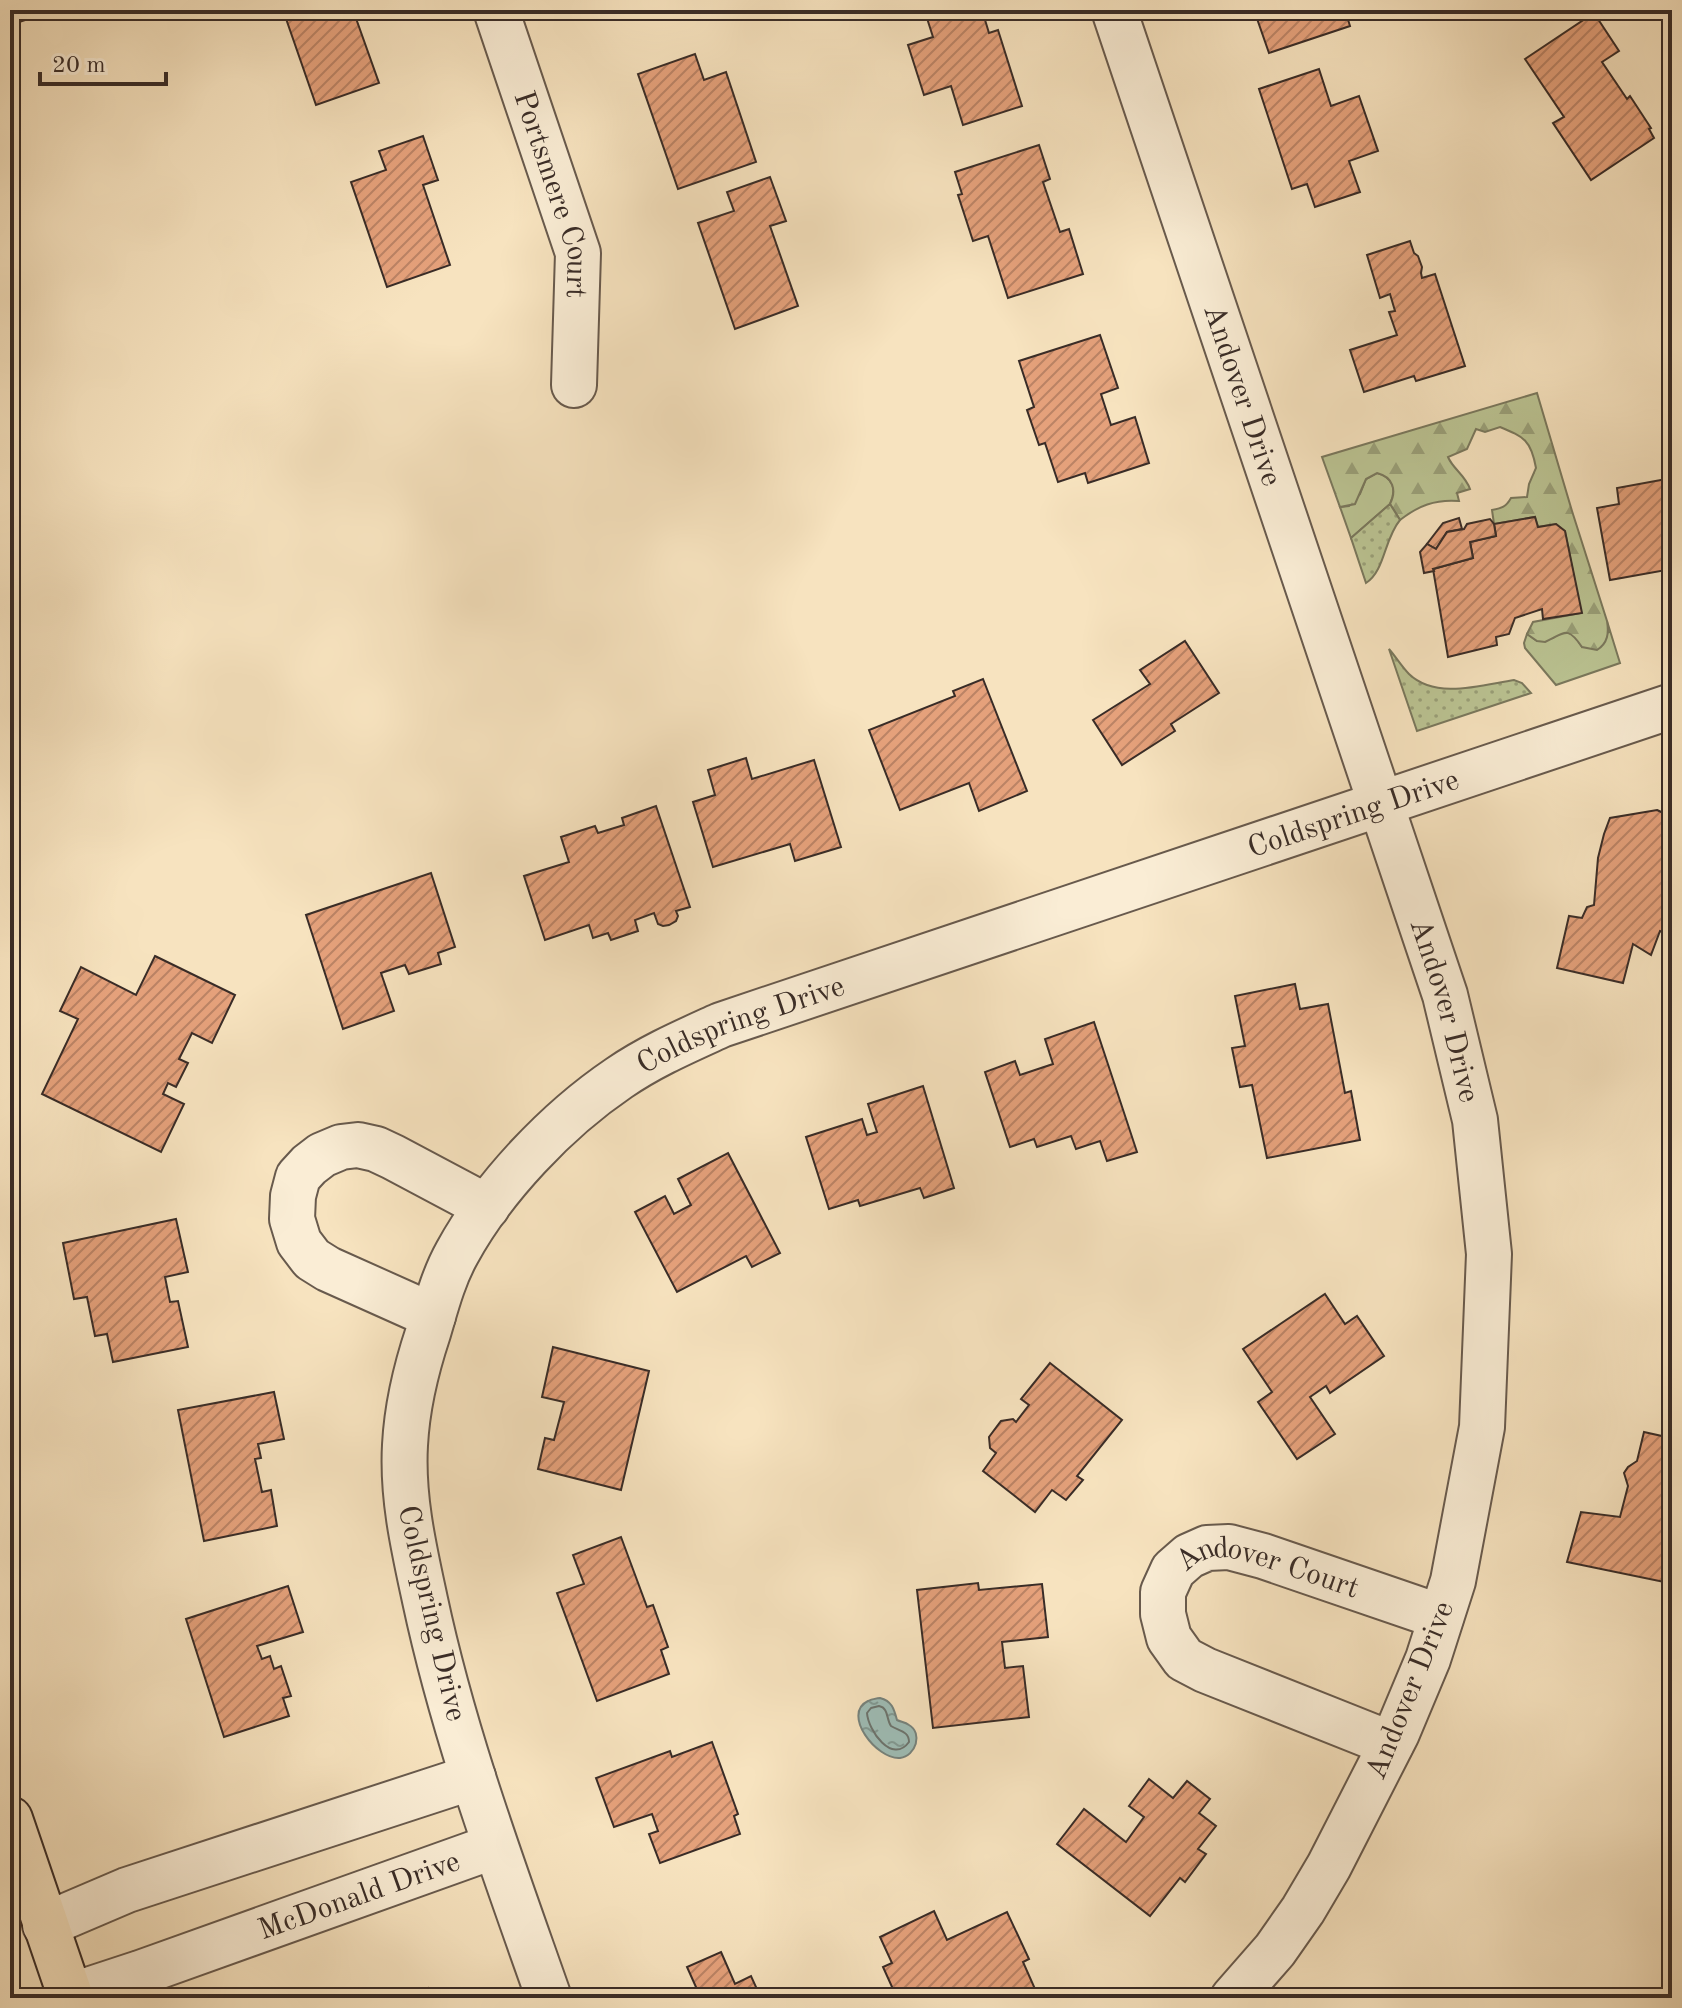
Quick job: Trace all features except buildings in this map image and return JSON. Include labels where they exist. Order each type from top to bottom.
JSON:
[{"type":"main road","points":[[10,1819],[70,1997]]},
{"type":"street","name":"Portsmere Court","points":[[496,10],[578,253],[574,385]]},
{"type":"street","name":"Andover Drive","points":[[1114,10],[1445,995],[1475,1120],[1489,1254],[1482,1427],[1453,1581],[1428,1659],[1391,1744],[1329,1866],[1275,1950],[1233,1998]]},
{"type":"street","name":"Coldspring Drive","points":[[495,1846],[438,1660],[411,1538],[405,1445],[419,1362],[443,1282],[457,1253],[492,1199],[529,1155],[569,1117],[619,1078],[671,1048],[721,1025],[1672,706]]},
{"type":"street","points":[[433,1316],[312,1259],[299,1242],[292,1219],[298,1177],[322,1155],[341,1147],[358,1145],[376,1149],[487,1207]]},
{"type":"street","name":"Andover Court","points":[[1391,1744],[1184,1659],[1169,1638],[1163,1614],[1163,1592],[1173,1570],[1189,1556],[1207,1548],[1229,1547],[1441,1617]]},
{"type":"street","points":[[45,1925],[127,1890],[473,1777]]},
{"type":"street","name":"McDonald Drive","points":[[70,1997],[495,1846],[549,1998]]},
{"type":"green space","points":[[1537,393],[1607,621],[1607,637],[1597,650],[1582,647],[1569,633],[1545,642],[1527,634],[1533,622],[1581,613],[1565,531],[1556,524],[1538,527],[1535,517],[1494,524],[1492,510],[1503,507],[1511,498],[1527,497],[1536,468],[1532,451],[1521,437],[1500,427],[1485,432],[1476,429],[1467,449],[1448,457],[1470,489],[1457,493],[1459,501],[1427,504],[1400,520],[1390,504],[1392,485],[1377,473],[1366,479],[1355,504],[1340,507],[1322,457]]},
{"type":"green space","points":[[1377,473],[1390,481],[1393,489],[1390,504],[1351,538],[1340,507],[1349,506],[1360,494],[1366,479]]},
{"type":"green space","points":[[1390,504],[1400,520],[1377,571],[1366,583],[1351,538]]},
{"type":"green space","points":[[1607,621],[1620,663],[1556,685],[1525,648],[1527,634],[1537,641],[1567,632],[1574,635],[1582,647],[1609,632]]},
{"type":"green space","points":[[1389,649],[1409,674],[1432,687],[1460,689],[1514,680],[1522,683],[1531,693],[1417,731]]},
{"type":"water","points":[[880,1698],[890,1703],[897,1720],[909,1725],[916,1733],[914,1749],[906,1756],[891,1757],[882,1752],[865,1735],[860,1725],[858,1716],[861,1707]]}]
